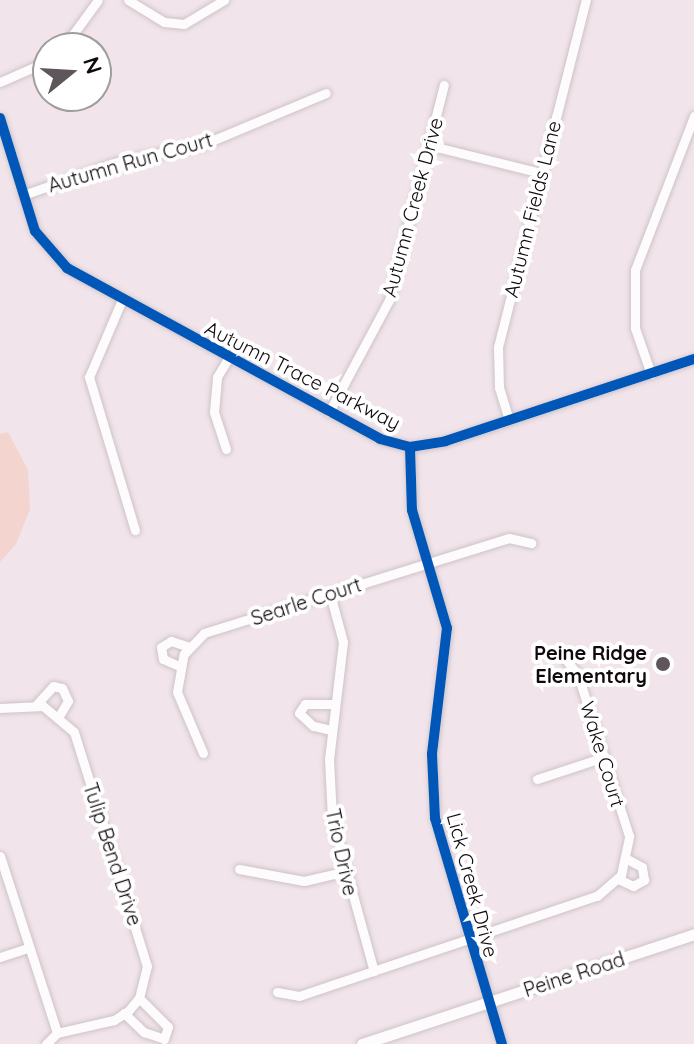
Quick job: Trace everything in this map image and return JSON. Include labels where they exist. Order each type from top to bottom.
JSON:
[{"type":"street","points":[[75,32],[98,0]]},
{"type":"street","points":[[128,0],[164,22],[184,24],[224,0]]},
{"type":"street","name":"Autumn Fields Lane","points":[[509,420],[499,388],[498,347],[586,0]]},
{"type":"street","points":[[0,82],[32,68]]},
{"type":"street","name":"Autumn Creek Drive","points":[[329,412],[389,300],[444,85]]},
{"type":"street","name":"Autumn Run Court","points":[[23,195],[118,162],[204,144],[326,93]]},
{"type":"street","points":[[651,374],[635,328],[635,270],[694,116]]},
{"type":"street","name":"Autumn Trace Parkway","points":[[0,118],[23,195],[50,252],[121,302],[329,412],[410,447],[509,420],[694,359]]},
{"type":"street","points":[[428,145],[541,173]]},
{"type":"street","points":[[121,302],[89,377],[135,530]]},
{"type":"street","points":[[226,449],[214,412],[217,377],[228,359]]},
{"type":"street","name":"Lick Creek Drive","points":[[410,447],[408,487],[447,628],[432,754],[433,804],[468,939],[502,1044]]},
{"type":"street","name":"Searle Court","points":[[203,753],[189,732],[177,692],[179,666],[163,659],[161,647],[171,641],[189,647],[204,633],[509,538],[531,543]]},
{"type":"street","name":"Trio Drive","points":[[330,594],[343,642],[331,730],[332,819],[342,872],[374,971]]},
{"type":"street","points":[[179,666],[189,647]]},
{"type":"street","name":"Wake Court","points":[[277,992],[299,996],[597,896],[618,879],[627,859],[629,836],[578,675],[561,653]]},
{"type":"street","name":"Tulip Bend Drive","points":[[0,708],[36,705],[53,686],[62,688],[68,701],[59,716],[81,751],[144,952],[139,998]]},
{"type":"street","points":[[331,730],[313,726],[299,713],[305,704],[334,704]]},
{"type":"street","points":[[36,705],[59,716]]},
{"type":"street","points":[[537,779],[604,757]]},
{"type":"street","points":[[0,856],[57,1033]]},
{"type":"street","name":"Wake Court","points":[[618,879],[633,886],[644,880],[642,867],[627,859]]},
{"type":"street","points":[[239,869],[304,881],[342,872]]},
{"type":"street","name":"Peine Road","points":[[362,1044],[694,934]]},
{"type":"street","points":[[0,957],[28,948]]},
{"type":"street","points":[[46,1044],[57,1033],[124,1013],[139,998],[168,1027],[164,1039],[144,1032],[124,1013]]},
{"type":"shaded area","points":[[8,432],[28,470],[30,509],[16,544],[0,562],[0,434]]},
{"type":"cycle path","points":[[0,118],[35,231],[67,268],[380,439],[410,447],[446,441],[694,359]]},
{"type":"cycle path","points":[[410,447],[412,510],[447,628],[432,754],[435,818],[502,1044]]},
{"type":"place","name":"Peine Ridge Elementary","points":[[663,664]]}]
